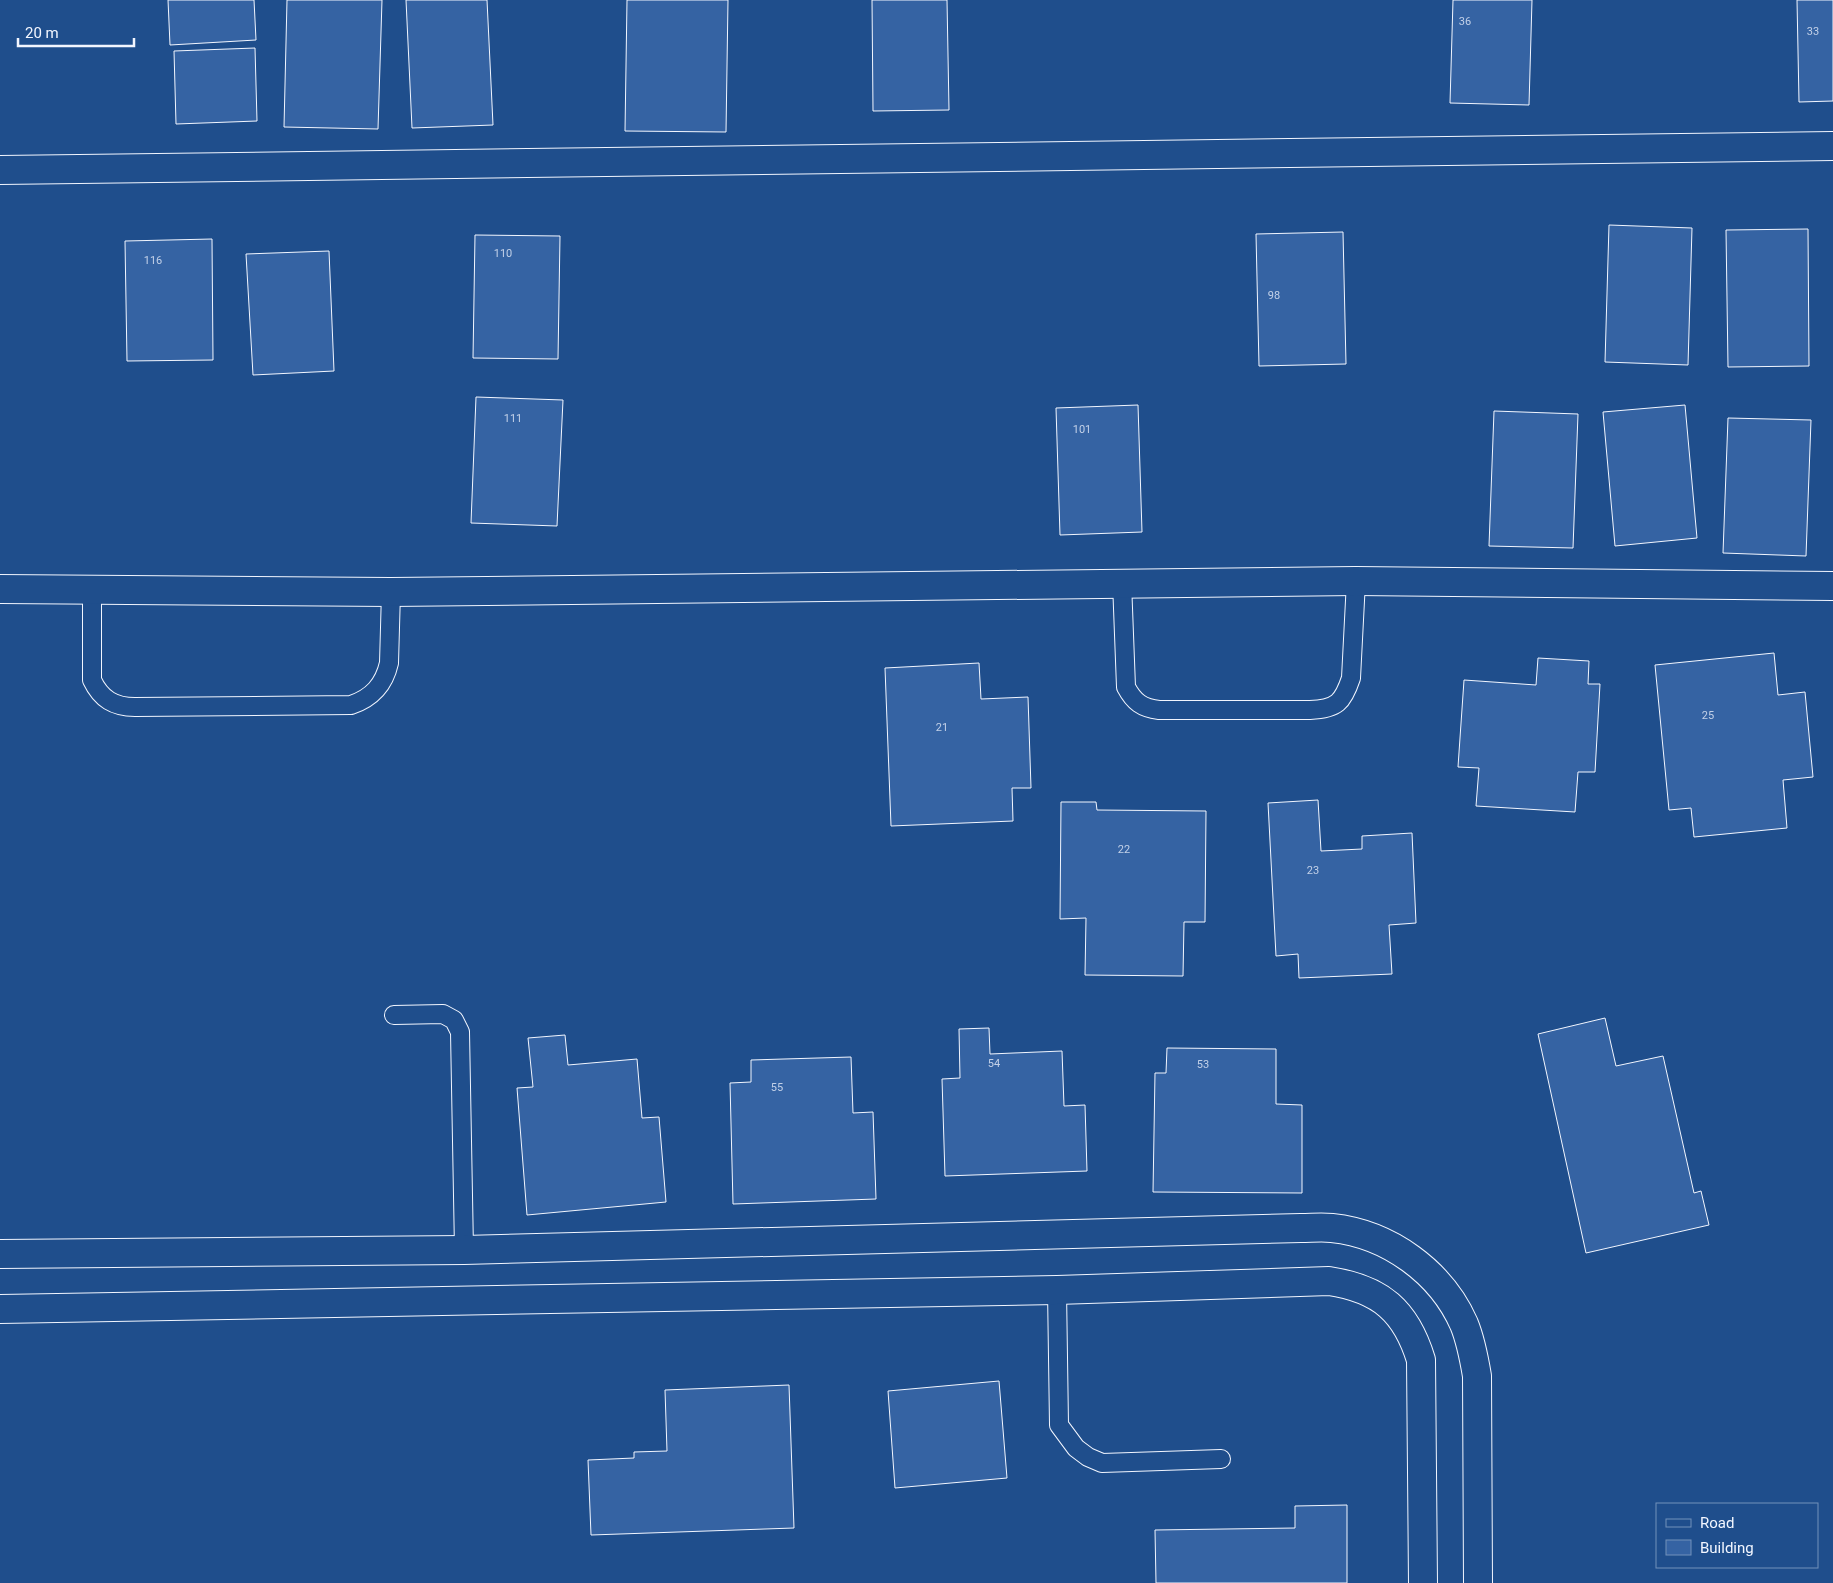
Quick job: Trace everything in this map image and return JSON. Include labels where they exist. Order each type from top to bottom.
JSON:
[{"type":"street","points":[[0,170],[1833,146]]},
{"type":"street","points":[[0,589],[391,592],[1122,582],[1356,581],[1833,586]]},
{"type":"street","points":[[0,1254],[464,1250],[1301,1228],[1331,1228],[1361,1234],[1389,1245],[1415,1261],[1434,1279],[1451,1301],[1464,1324],[1477,1376],[1478,1583]]},
{"type":"street","points":[[0,1309],[1058,1290],[1329,1281],[1350,1285],[1369,1292],[1386,1302],[1402,1319],[1414,1339],[1421,1360],[1423,1583]]},
{"type":"lane","points":[[1122,582],[1126,687],[1131,697],[1140,705],[1149,709],[1159,710],[1324,710],[1337,705],[1346,692],[1351,678],[1356,581]]},
{"type":"lane","points":[[92,590],[92,680],[97,690],[109,701],[124,707],[351,705],[362,701],[381,685],[389,663],[391,592]]},
{"type":"lane","points":[[394,1015],[443,1014],[454,1020],[460,1032],[464,1250]]},
{"type":"lane","points":[[1058,1290],[1059,1425],[1076,1448],[1088,1457],[1102,1463],[1221,1459]]},
{"type":"building","points":[[168,0],[254,0],[256,40],[170,45]]},
{"type":"building","points":[[287,0],[382,0],[378,129],[284,127]]},
{"type":"building","points":[[406,0],[487,0],[493,125],[412,128]]},
{"type":"building","points":[[627,0],[728,0],[726,132],[625,131]]},
{"type":"building","points":[[872,0],[947,0],[949,110],[873,111]]},
{"type":"building","points":[[1453,0],[1532,0],[1529,105],[1450,103]]},
{"type":"building","points":[[1797,0],[1833,0],[1833,101],[1799,102]]},
{"type":"building","points":[[255,48],[257,121],[176,124],[174,51]]},
{"type":"building","points":[[1609,225],[1692,228],[1688,365],[1605,362]]},
{"type":"building","points":[[1808,229],[1809,366],[1728,367],[1726,230]]},
{"type":"building","points":[[1343,232],[1346,364],[1259,366],[1256,234]]},
{"type":"building","points":[[475,235],[560,236],[558,359],[473,358]]},
{"type":"building","points":[[212,239],[213,360],[127,361],[125,241]]},
{"type":"building","points":[[329,251],[334,371],[253,375],[246,254]]},
{"type":"building","points":[[476,397],[563,400],[557,526],[471,523]]},
{"type":"building","points":[[1138,405],[1142,532],[1060,535],[1056,408]]},
{"type":"building","points":[[1685,405],[1697,538],[1615,546],[1603,412]]},
{"type":"building","points":[[1494,411],[1578,414],[1573,548],[1489,546]]},
{"type":"building","points":[[1728,418],[1811,420],[1806,556],[1723,553]]},
{"type":"building","points":[[1774,653],[1778,695],[1805,692],[1813,777],[1783,780],[1787,828],[1694,837],[1691,808],[1669,810],[1655,665]]},
{"type":"building","points":[[1538,658],[1589,661],[1588,684],[1600,684],[1595,772],[1578,772],[1575,812],[1476,806],[1479,768],[1458,767],[1464,680],[1536,685]]},
{"type":"building","points":[[979,663],[981,699],[1028,697],[1031,788],[1012,788],[1013,821],[891,826],[885,668]]},
{"type":"building","points":[[1318,800],[1321,851],[1362,849],[1362,836],[1412,833],[1416,923],[1389,925],[1392,974],[1299,978],[1298,954],[1276,956],[1268,803]]},
{"type":"building","points":[[1061,802],[1096,802],[1097,810],[1206,811],[1205,922],[1184,922],[1183,976],[1085,975],[1086,918],[1060,919]]},
{"type":"building","points":[[1605,1018],[1616,1066],[1663,1056],[1694,1193],[1701,1191],[1709,1225],[1586,1253],[1538,1034]]},
{"type":"building","points":[[989,1028],[990,1054],[1062,1051],[1064,1106],[1085,1105],[1087,1171],[945,1176],[942,1079],[960,1078],[959,1029]]},
{"type":"building","points":[[565,1035],[568,1065],[637,1059],[642,1118],[659,1117],[666,1202],[527,1215],[517,1088],[533,1087],[528,1038]]},
{"type":"building","points":[[1167,1048],[1276,1049],[1276,1104],[1302,1105],[1302,1193],[1153,1192],[1155,1073],[1166,1073]]},
{"type":"building","points":[[851,1057],[853,1113],[873,1112],[876,1199],[733,1204],[730,1083],[751,1082],[751,1060]]},
{"type":"building","points":[[999,1381],[1007,1478],[895,1488],[888,1391]]},
{"type":"building","points":[[789,1385],[794,1528],[591,1535],[588,1460],[634,1458],[634,1452],[667,1451],[665,1390]]},
{"type":"building","points":[[1347,1505],[1347,1583],[1156,1583],[1155,1530],[1295,1528],[1295,1506]]}]
